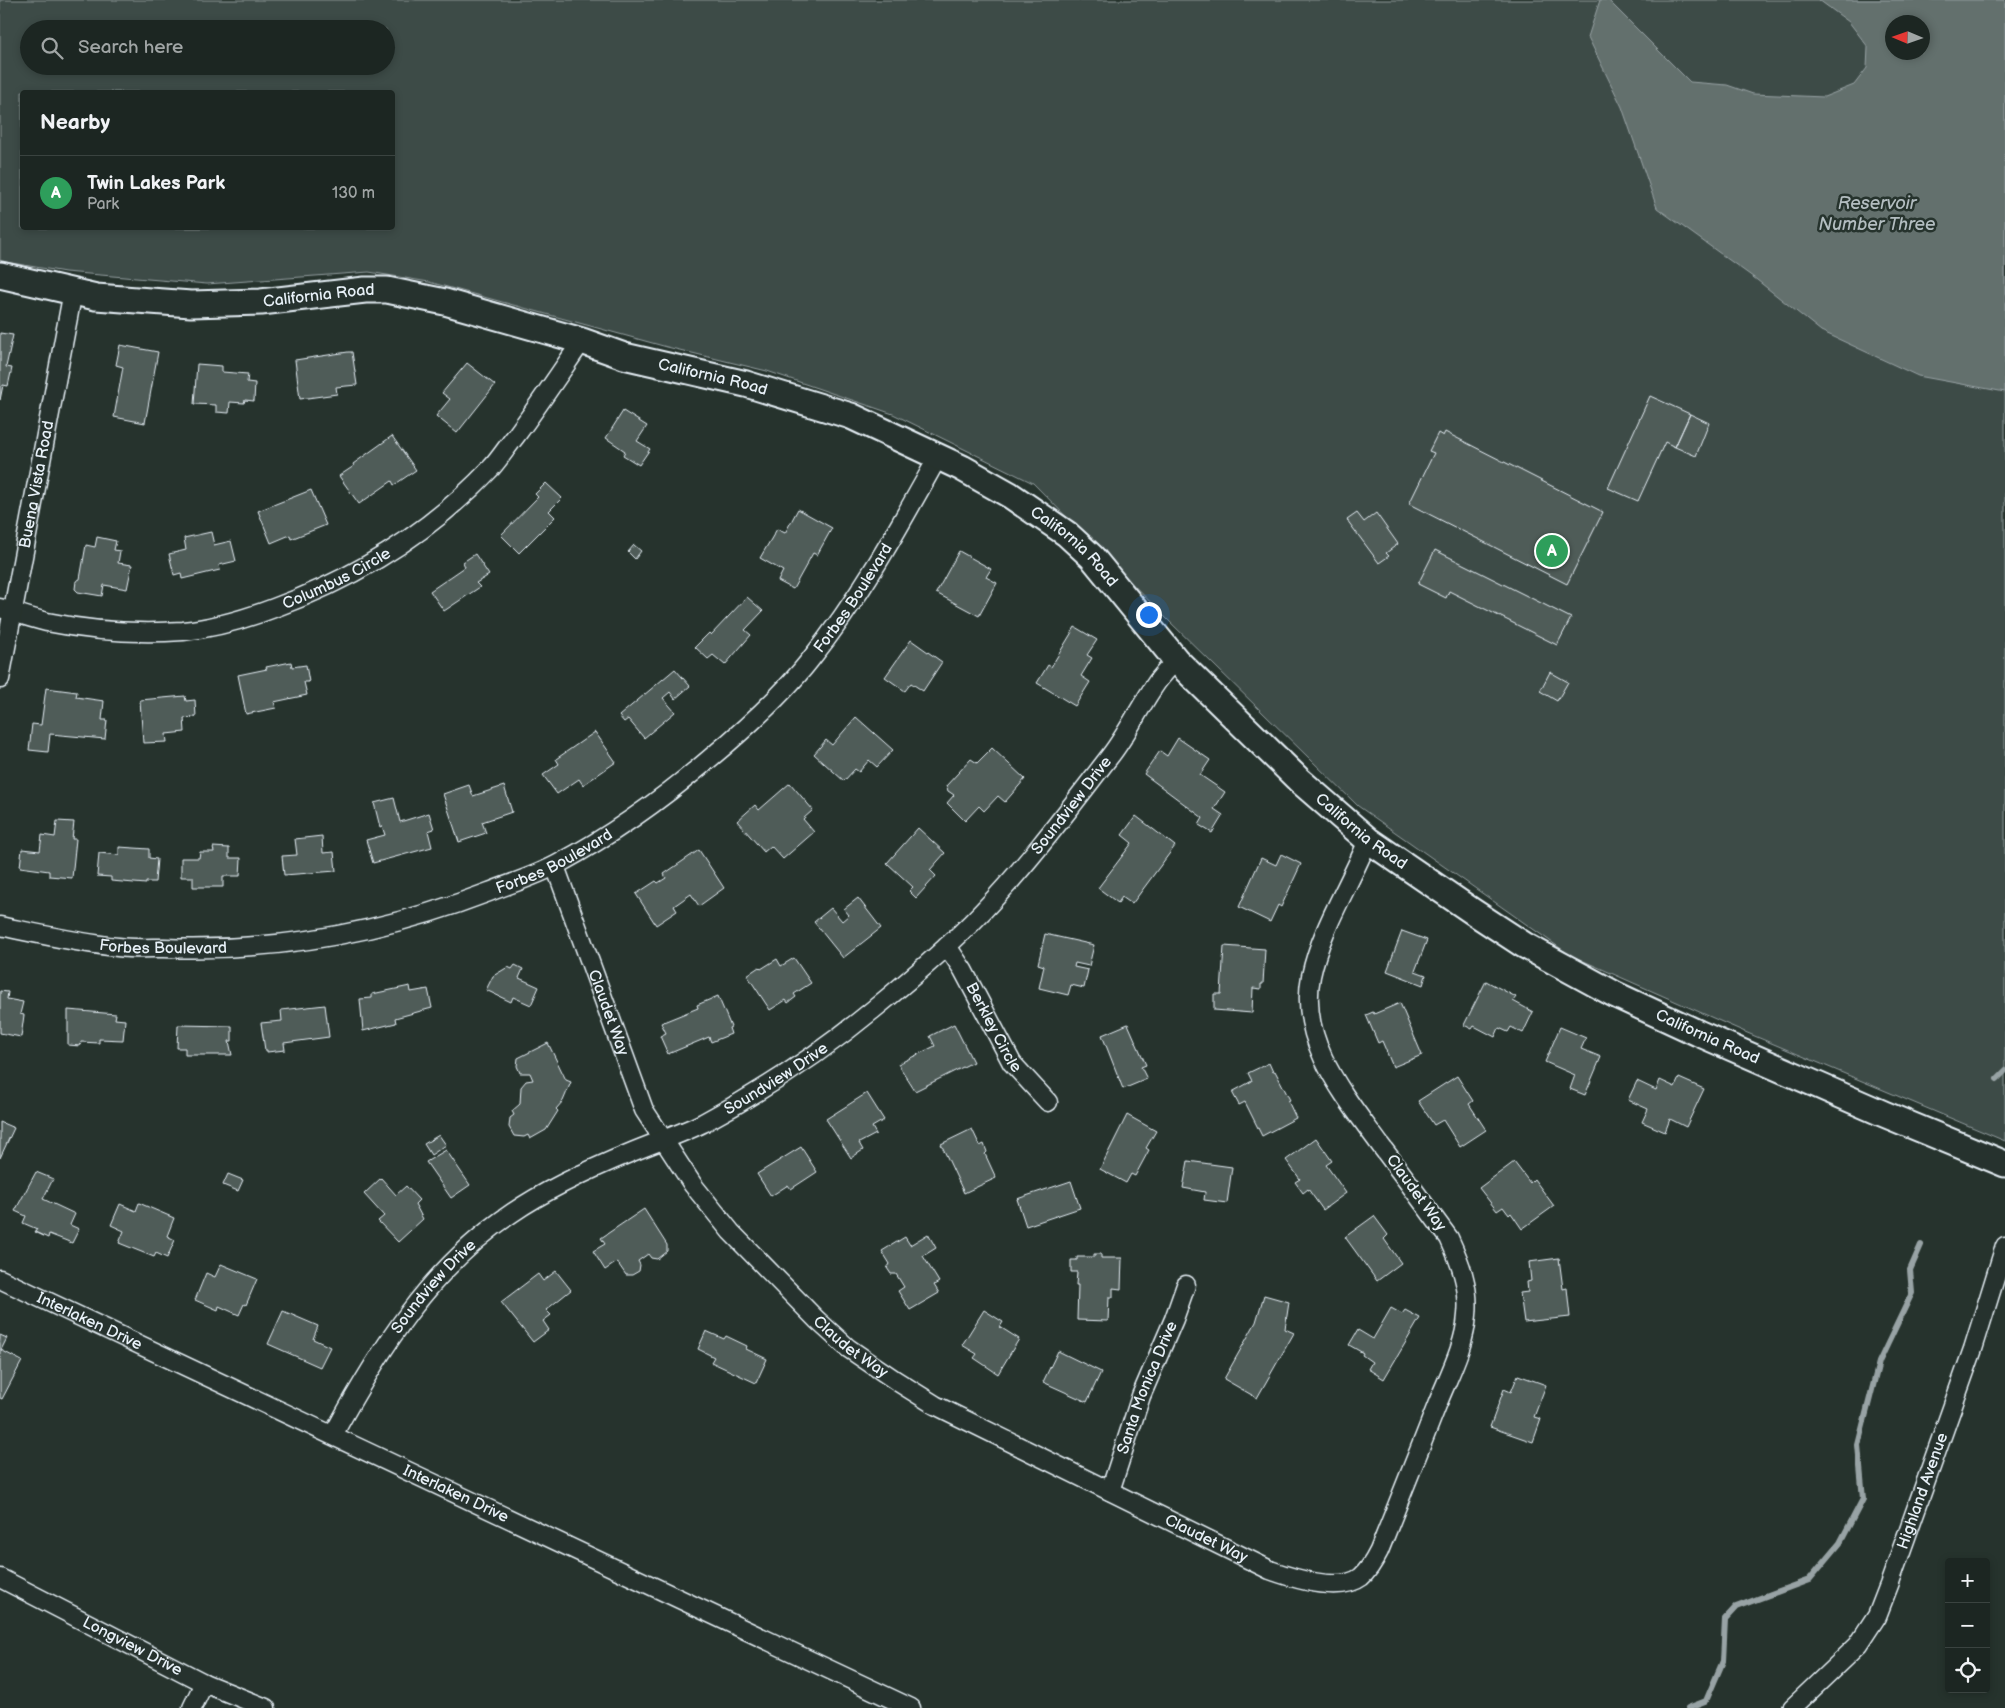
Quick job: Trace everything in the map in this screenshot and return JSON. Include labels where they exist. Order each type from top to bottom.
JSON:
[{"type":"main road","name":"California Road","points":[[0,275],[96,297],[191,304],[261,302],[365,290],[386,290],[446,302],[582,341],[624,356],[781,393],[851,416],[962,468],[1010,495],[1067,534],[1092,557],[1176,660],[1299,780],[1368,840],[1524,945],[1616,995],[1698,1033],[1884,1114],[2005,1164]]},
{"type":"street","name":"Buena Vista Road","points":[[0,679],[7,610],[73,292]]},
{"type":"street","name":"Columbus Circle","points":[[7,610],[48,622],[100,629],[146,632],[184,631],[249,617],[306,596],[359,569],[407,540],[449,507],[492,466],[527,420],[582,341]]},
{"type":"street","name":"Forbes Boulevard","points":[[0,926],[55,938],[119,947],[197,949],[277,945],[354,932],[398,922],[452,906],[555,866],[615,831],[675,788],[729,743],[809,662],[848,611],[889,545],[938,457]]},
{"type":"street","name":"Soundview Drive","points":[[333,1435],[373,1364],[401,1321],[431,1285],[460,1256],[510,1215],[538,1197],[628,1153],[701,1124],[814,1055],[873,1010],[947,946],[984,911],[1066,813],[1114,751],[1158,681],[1176,660]]},
{"type":"street","name":"Claudet Way","points":[[555,866],[644,1110],[693,1185],[731,1232],[817,1320],[848,1348],[935,1405],[1270,1570],[1295,1579],[1338,1583],[1352,1582],[1360,1577],[1370,1568],[1379,1552],[1463,1336],[1467,1314],[1462,1265],[1449,1238],[1338,1086],[1314,1038],[1308,991],[1318,948],[1368,840]]},
{"type":"street","name":"Berkley Circle","points":[[947,946],[963,970],[1012,1063],[1048,1102]]},
{"type":"street","name":"Highland Avenue","points":[[1792,1708],[1842,1663],[1858,1645],[1876,1616],[1889,1585],[1973,1349],[2005,1246]]},
{"type":"street","name":"Interlaken Drive","points":[[0,1279],[910,1708]]},
{"type":"street","name":"Santa Monica Drive","points":[[1110,1491],[1141,1396],[1174,1320],[1186,1284]]},
{"type":"street","name":"Longview Drive","points":[[0,1578],[204,1683],[266,1708]]},
{"type":"street","points":[[192,1708],[204,1683]]},
{"type":"shaded area","points":[[0,0],[2005,0],[2005,1141],[1745,1032],[1570,955],[1358,806],[1167,619],[1033,483],[893,414],[767,371],[667,347],[429,282],[369,272],[207,284],[65,272],[0,261]]},
{"type":"water","name":"Reservoir Number Three","points":[[1600,0],[1608,0],[1690,82],[1727,85],[1753,94],[1824,97],[1854,85],[1867,68],[1868,47],[1849,22],[1819,0],[2005,0],[2005,392],[1918,376],[1821,331],[1757,280],[1657,208],[1622,107],[1588,37]]},
{"type":"building","points":[[0,333],[13,335],[6,367],[12,368],[8,386],[3,385],[0,400]]},
{"type":"building","points":[[120,345],[158,352],[145,423],[114,417],[123,367],[116,365]]},
{"type":"building","points":[[352,352],[357,385],[336,387],[337,394],[300,399],[295,360]]},
{"type":"building","points":[[467,363],[495,385],[457,433],[436,416],[450,399],[442,393]]},
{"type":"building","points":[[197,364],[222,366],[222,372],[248,374],[247,382],[255,383],[254,401],[245,400],[244,403],[230,402],[229,413],[216,412],[216,405],[194,404]]},
{"type":"building","points":[[1650,396],[1690,414],[1675,447],[1665,442],[1638,501],[1608,488]]},
{"type":"building","points":[[623,411],[647,426],[637,441],[650,449],[639,465],[623,455],[625,451],[606,438]]},
{"type":"building","points":[[1690,414],[1709,423],[1696,456],[1675,447]]},
{"type":"building","points":[[1445,432],[1603,512],[1567,584],[1409,504],[1434,453],[1429,451],[1438,433],[1443,436]]},
{"type":"building","points":[[392,436],[416,470],[394,485],[392,481],[359,504],[339,476]]},
{"type":"building","points":[[546,483],[562,498],[549,511],[555,517],[519,553],[501,535],[538,497],[535,494]]},
{"type":"building","points":[[311,490],[326,525],[291,539],[290,535],[271,543],[258,511]]},
{"type":"building","points":[[798,509],[832,528],[817,555],[813,553],[793,589],[778,581],[783,571],[760,558],[777,529],[785,533]]},
{"type":"building","points":[[1357,513],[1364,522],[1376,513],[1398,544],[1386,553],[1389,556],[1379,563],[1347,520]]},
{"type":"building","points":[[211,532],[214,545],[231,541],[236,561],[219,565],[220,570],[182,579],[181,573],[174,575],[169,554],[186,550],[184,538]]},
{"type":"building","points":[[97,537],[116,541],[114,550],[120,551],[118,563],[132,565],[127,589],[104,585],[102,596],[78,592],[75,589],[76,581],[80,579],[86,545],[95,547]]},
{"type":"building","points":[[634,545],[641,551],[635,559],[628,552]]},
{"type":"building","points":[[1435,550],[1571,618],[1557,645],[1449,591],[1446,598],[1418,584]]},
{"type":"building","points":[[959,551],[991,569],[986,577],[997,583],[979,616],[936,593]]},
{"type":"building","points":[[475,554],[489,575],[476,583],[480,587],[444,611],[430,591],[465,567],[463,562]]},
{"type":"building","points":[[747,597],[763,611],[745,630],[751,635],[725,665],[713,655],[708,659],[695,647],[709,633],[711,635]]},
{"type":"building","points":[[1075,627],[1097,640],[1087,655],[1092,658],[1081,676],[1090,682],[1075,706],[1037,683],[1048,665],[1051,667]]},
{"type":"building","points":[[911,640],[942,662],[923,691],[911,683],[905,691],[885,677]]},
{"type":"building","points":[[291,662],[292,667],[306,665],[309,682],[304,682],[307,695],[274,702],[276,708],[246,714],[238,675]]},
{"type":"building","points":[[675,669],[690,686],[675,699],[670,692],[663,698],[675,712],[644,738],[628,719],[624,722],[619,716]]},
{"type":"building","points":[[1550,672],[1568,682],[1557,701],[1540,691]]},
{"type":"building","points":[[46,688],[77,692],[76,697],[104,701],[102,720],[107,720],[105,739],[50,734],[48,752],[29,750],[32,724],[41,725]]},
{"type":"building","points":[[185,696],[186,701],[195,700],[196,717],[184,718],[185,732],[166,734],[167,742],[143,743],[140,700]]},
{"type":"building","points":[[856,717],[893,750],[877,767],[869,760],[859,772],[855,769],[844,781],[814,754],[826,740],[832,745]]},
{"type":"building","points":[[595,732],[616,762],[583,785],[579,779],[557,794],[543,775],[559,764],[556,759]]},
{"type":"building","points":[[1178,738],[1210,760],[1200,775],[1225,792],[1214,809],[1223,815],[1212,833],[1199,825],[1203,818],[1144,774],[1160,751],[1167,756]]},
{"type":"building","points":[[992,748],[1025,779],[1005,802],[998,796],[984,811],[979,806],[965,821],[947,803],[954,795],[948,791],[946,786],[971,759],[977,763]]},
{"type":"building","points":[[790,783],[813,810],[803,819],[814,832],[783,859],[771,846],[764,852],[737,821],[755,805],[759,810]]},
{"type":"building","points":[[469,785],[473,796],[504,786],[512,812],[482,822],[486,833],[459,842],[443,794]]},
{"type":"building","points":[[394,798],[400,822],[429,813],[434,829],[428,831],[432,847],[373,863],[366,840],[385,835],[382,826],[380,827],[374,803]]},
{"type":"building","points":[[1136,816],[1175,846],[1132,904],[1122,897],[1118,903],[1098,888],[1132,843],[1122,835]]},
{"type":"building","points":[[57,821],[74,822],[72,839],[76,839],[72,878],[49,876],[49,871],[20,867],[22,849],[40,851],[42,835],[55,837]]},
{"type":"building","points":[[918,828],[945,853],[930,870],[936,876],[916,898],[909,891],[913,887],[887,863]]},
{"type":"building","points":[[322,836],[323,853],[334,852],[336,871],[284,875],[282,856],[297,855],[295,839]]},
{"type":"building","points":[[119,847],[149,849],[149,858],[157,859],[155,882],[146,882],[146,884],[111,881],[111,877],[97,876],[99,853],[119,855]]},
{"type":"building","points":[[213,847],[229,848],[229,858],[241,858],[240,876],[223,876],[223,887],[193,887],[193,877],[181,877],[181,858],[199,858],[200,852],[214,852]]},
{"type":"building","points":[[699,850],[724,888],[699,906],[691,894],[674,906],[677,911],[656,925],[636,894],[656,881],[658,883],[666,878],[664,874]]},
{"type":"building","points":[[1281,854],[1301,864],[1281,907],[1278,905],[1270,922],[1239,907],[1261,858],[1276,865]]},
{"type":"building","points":[[858,898],[881,928],[843,958],[814,922],[831,908],[842,921],[849,915],[844,909]]},
{"type":"building","points":[[1402,931],[1427,940],[1415,971],[1426,975],[1423,985],[1387,971]]},
{"type":"building","points":[[1045,934],[1094,945],[1089,966],[1075,963],[1074,967],[1088,970],[1084,988],[1071,985],[1068,995],[1039,988],[1044,966],[1038,964]]},
{"type":"building","points":[[1224,946],[1265,949],[1263,984],[1261,984],[1261,989],[1253,988],[1252,1013],[1214,1010],[1214,994],[1221,994]]},
{"type":"building","points":[[794,958],[811,983],[794,994],[796,997],[788,1003],[786,1000],[770,1010],[747,975],[777,959],[781,966]]},
{"type":"building","points":[[515,965],[523,969],[519,978],[539,987],[531,1005],[513,997],[511,1002],[486,990],[493,976],[508,967],[512,969]]},
{"type":"building","points":[[1486,981],[1516,997],[1513,1001],[1533,1012],[1523,1033],[1511,1027],[1508,1032],[1499,1028],[1495,1037],[1474,1026],[1472,1029],[1464,1025]]},
{"type":"building","points":[[410,986],[411,992],[428,989],[432,1008],[395,1018],[396,1023],[363,1031],[360,999],[372,998],[372,994]]},
{"type":"building","points":[[0,991],[8,992],[7,999],[23,1002],[20,1014],[24,1015],[21,1037],[0,1033]]},
{"type":"building","points":[[718,996],[731,1027],[729,1028],[731,1034],[711,1042],[709,1037],[668,1054],[660,1036],[666,1033],[661,1023],[698,1008],[697,1005]]},
{"type":"building","points":[[1400,1003],[1422,1055],[1393,1067],[1382,1041],[1378,1043],[1366,1015],[1373,1012],[1374,1014]]},
{"type":"building","points":[[325,1005],[329,1037],[284,1043],[285,1050],[267,1052],[265,1050],[261,1023],[282,1021],[281,1010]]},
{"type":"building","points":[[68,1010],[116,1014],[115,1019],[125,1020],[123,1040],[99,1039],[99,1043],[81,1042],[80,1046],[68,1045]]},
{"type":"building","points":[[954,1024],[973,1062],[915,1091],[898,1064],[935,1046],[930,1036]]},
{"type":"building","points":[[1128,1024],[1146,1065],[1141,1067],[1147,1079],[1123,1089],[1102,1035]]},
{"type":"building","points":[[178,1025],[232,1026],[232,1041],[229,1041],[232,1055],[185,1055],[185,1048],[177,1048]]},
{"type":"building","points":[[1560,1027],[1586,1038],[1581,1049],[1601,1057],[1585,1095],[1570,1089],[1575,1075],[1545,1062]]},
{"type":"building","points":[[548,1043],[566,1080],[571,1082],[563,1101],[556,1109],[558,1111],[546,1130],[530,1139],[528,1135],[524,1137],[514,1136],[509,1127],[510,1118],[514,1115],[512,1111],[520,1104],[521,1087],[526,1081],[533,1080],[530,1073],[520,1073],[517,1066],[518,1058]]},
{"type":"building","points":[[1269,1063],[1290,1100],[1288,1101],[1296,1118],[1262,1136],[1245,1102],[1239,1105],[1232,1092],[1252,1081],[1248,1073]]},
{"type":"building","points":[[1457,1076],[1473,1101],[1469,1104],[1486,1130],[1460,1147],[1443,1120],[1434,1125],[1418,1101]]},
{"type":"building","points":[[1679,1078],[1704,1089],[1686,1127],[1670,1119],[1665,1132],[1642,1122],[1648,1109],[1628,1100],[1637,1081],[1656,1090],[1660,1080],[1675,1087]]},
{"type":"building","points":[[867,1093],[884,1120],[872,1127],[876,1134],[859,1143],[863,1150],[851,1158],[826,1119]]},
{"type":"building","points":[[1127,1115],[1156,1131],[1146,1148],[1149,1150],[1135,1176],[1131,1174],[1126,1183],[1100,1169]]},
{"type":"building","points":[[0,1122],[14,1128],[0,1158]]},
{"type":"building","points":[[972,1129],[980,1146],[984,1144],[987,1152],[985,1154],[996,1178],[964,1193],[941,1144]]},
{"type":"building","points":[[439,1135],[446,1145],[431,1155],[424,1144]]},
{"type":"building","points":[[1316,1138],[1332,1161],[1326,1165],[1346,1193],[1323,1210],[1308,1189],[1303,1193],[1295,1182],[1300,1179],[1286,1160]]},
{"type":"building","points":[[801,1147],[817,1172],[791,1189],[788,1185],[771,1196],[757,1174]]},
{"type":"building","points":[[446,1150],[470,1185],[451,1198],[426,1162]]},
{"type":"building","points":[[1188,1161],[1232,1167],[1227,1203],[1204,1200],[1205,1192],[1183,1188]]},
{"type":"building","points":[[1514,1162],[1530,1183],[1534,1179],[1554,1206],[1522,1229],[1511,1213],[1509,1215],[1503,1207],[1497,1211],[1479,1188]]},
{"type":"building","points":[[36,1172],[53,1179],[43,1199],[75,1214],[70,1225],[79,1229],[72,1243],[49,1234],[48,1238],[35,1232],[37,1229],[23,1223],[26,1216],[15,1211]]},
{"type":"building","points":[[228,1174],[243,1180],[238,1191],[223,1185]]},
{"type":"building","points":[[381,1178],[396,1195],[406,1186],[419,1200],[415,1204],[423,1219],[398,1242],[378,1221],[384,1216],[364,1194]]},
{"type":"building","points":[[1071,1181],[1080,1208],[1026,1226],[1017,1199]]},
{"type":"building","points":[[139,1203],[174,1218],[167,1236],[175,1240],[167,1258],[156,1253],[154,1257],[119,1243],[124,1231],[111,1225],[120,1204],[136,1211]]},
{"type":"building","points":[[644,1209],[667,1245],[667,1251],[657,1259],[651,1258],[648,1254],[638,1261],[640,1265],[639,1271],[632,1275],[626,1275],[617,1262],[605,1270],[593,1251],[605,1244],[601,1238]]},
{"type":"building","points":[[1374,1216],[1388,1235],[1384,1239],[1401,1263],[1377,1281],[1345,1237]]},
{"type":"building","points":[[928,1234],[936,1248],[923,1256],[939,1282],[934,1285],[939,1293],[910,1310],[898,1291],[904,1287],[896,1274],[891,1274],[887,1268],[890,1264],[882,1251],[905,1237],[910,1245]]},
{"type":"building","points":[[1094,1254],[1101,1254],[1101,1258],[1122,1258],[1121,1289],[1113,1288],[1113,1297],[1109,1297],[1108,1321],[1077,1320],[1077,1272],[1071,1272],[1071,1260],[1077,1260],[1077,1257],[1094,1257]]},
{"type":"building","points":[[1559,1258],[1563,1289],[1567,1288],[1570,1317],[1524,1322],[1520,1293],[1528,1292],[1527,1282],[1531,1281],[1529,1262]]},
{"type":"building","points":[[221,1264],[257,1279],[246,1305],[244,1304],[239,1315],[219,1306],[218,1310],[195,1300],[206,1273],[215,1277]]},
{"type":"building","points":[[556,1271],[571,1290],[546,1310],[551,1315],[543,1321],[549,1330],[533,1342],[501,1302],[538,1274],[543,1281]]},
{"type":"building","points":[[1264,1295],[1289,1302],[1285,1329],[1294,1333],[1257,1398],[1224,1379],[1256,1322]]},
{"type":"building","points":[[1391,1308],[1402,1314],[1405,1310],[1420,1318],[1384,1379],[1368,1369],[1372,1362],[1362,1355],[1363,1353],[1349,1345],[1358,1330],[1373,1339]]},
{"type":"building","points":[[984,1310],[1003,1322],[1000,1327],[1019,1339],[998,1374],[974,1358],[977,1354],[962,1345]]},
{"type":"building","points":[[283,1311],[318,1326],[313,1339],[330,1347],[320,1367],[268,1344]]},
{"type":"building","points":[[706,1331],[724,1339],[726,1336],[747,1346],[746,1349],[767,1359],[756,1383],[711,1362],[714,1357],[698,1349]]},
{"type":"building","points":[[0,1335],[7,1338],[1,1350],[22,1361],[2,1399],[0,1398]]},
{"type":"building","points":[[1058,1351],[1101,1372],[1087,1402],[1043,1382]]},
{"type":"building","points":[[1518,1375],[1546,1385],[1534,1417],[1541,1419],[1533,1442],[1490,1427],[1504,1389],[1511,1392]]},
{"type":"waterway","points":[[1997,1079],[2005,1071]]},
{"type":"waterway","points":[[1688,1708],[1706,1701],[1723,1661],[1725,1619],[1736,1607],[1809,1580],[1840,1543],[1863,1499],[1858,1445],[1879,1362],[1912,1293],[1910,1270],[1921,1245]]},
{"type":"place","name":"Twin Lakes Park","points":[[1552,551]]}]
